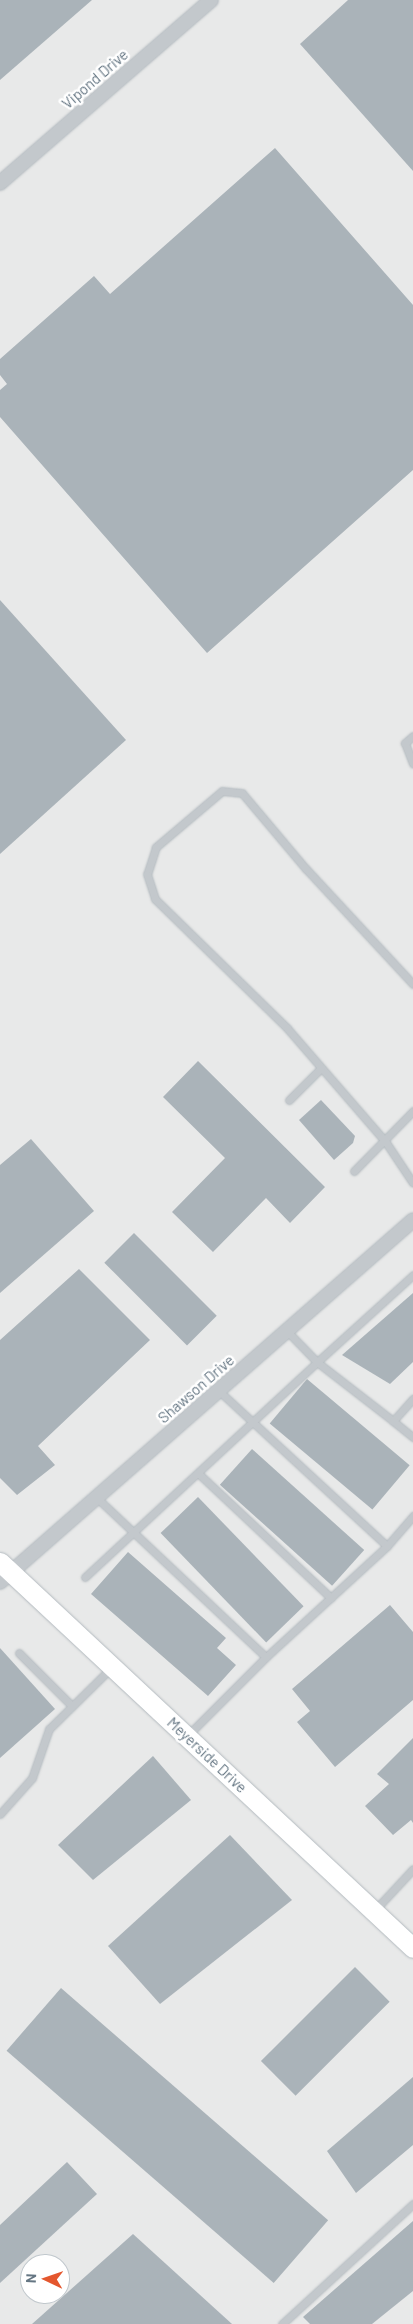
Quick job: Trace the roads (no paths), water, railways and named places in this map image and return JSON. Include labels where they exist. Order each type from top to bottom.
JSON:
[{"type":"street","name":"Vipond Drive","points":[[0,183],[211,0]]},
{"type":"street","name":"Shawson Drive","points":[[4,1572],[96,1497],[413,1220]]},
{"type":"street","name":"Meyerside Drive","points":[[4,1572],[112,1667],[413,1948]]},
{"type":"lane","points":[[413,736],[405,743],[413,764]]},
{"type":"lane","points":[[413,984],[306,869],[242,793],[222,791],[156,847],[148,874],[155,899],[287,1028],[385,1141],[413,1183]]},
{"type":"lane","points":[[289,1100],[322,1068]]},
{"type":"lane","points":[[354,1171],[413,1111]]},
{"type":"lane","points":[[85,1577],[133,1531],[254,1424],[317,1362],[413,1275]]},
{"type":"lane","points":[[287,1331],[317,1362],[413,1437]]},
{"type":"lane","points":[[218,1390],[387,1546]]},
{"type":"lane","points":[[393,1421],[413,1399]]},
{"type":"lane","points":[[199,1474],[331,1598]]},
{"type":"lane","points":[[96,1497],[266,1657]]},
{"type":"lane","points":[[186,1736],[266,1657],[387,1546],[413,1516]]},
{"type":"lane","points":[[18,1653],[72,1706]]},
{"type":"lane","points":[[0,1814],[5,1812],[32,1778],[49,1729],[112,1667]]},
{"type":"lane","points":[[374,1912],[413,1869]]},
{"type":"lane","points":[[282,2324],[413,2204]]}]
